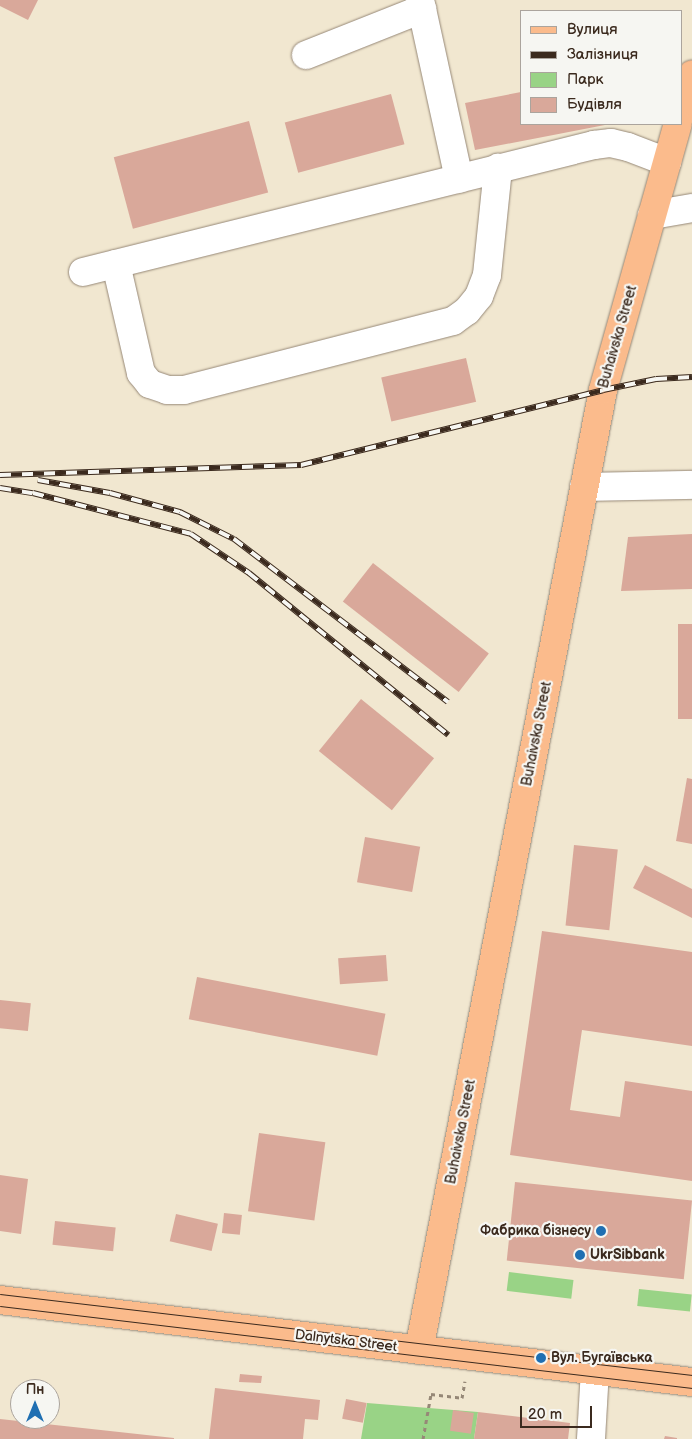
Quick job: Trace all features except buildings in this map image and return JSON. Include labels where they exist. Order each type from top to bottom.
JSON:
[{"type":"main road","points":[[682,110],[692,74]]},
{"type":"main road","name":"Buhaivska Street","points":[[419,1350],[603,390],[678,125]]},
{"type":"main road","name":"Dalnytska Street","points":[[0,1300],[692,1382]]},
{"type":"street","points":[[306,54],[421,5],[459,178]]},
{"type":"street","points":[[83,272],[498,168],[611,143],[667,162]]},
{"type":"street","points":[[116,264],[141,373],[150,384],[167,390],[184,390],[453,321],[468,311],[487,275],[498,168]]},
{"type":"street","points":[[652,215],[692,208]]},
{"type":"street","points":[[584,487],[692,486]]},
{"type":"street","points":[[591,1439],[594,1370]]},
{"type":"path","points":[[423,1439],[431,1394],[462,1398],[468,1356]]},
{"type":"green space","points":[[509,1272],[574,1280],[571,1299],[507,1291]]},
{"type":"green space","points":[[639,1289],[692,1295],[690,1311],[637,1306]]},
{"type":"green space","points":[[367,1403],[478,1412],[474,1439],[361,1439]]},
{"type":"tram line","points":[[0,1294],[692,1375]]},
{"type":"tram line","points":[[0,1306],[692,1388]]},
{"type":"railway","points":[[0,475],[301,465],[603,390],[656,379],[692,377]]},
{"type":"railway","points":[[38,480],[110,493],[180,512],[234,539],[448,702]]},
{"type":"railway","points":[[0,488],[33,493],[191,534],[249,573],[448,735]]},
{"type":"place","name":"Фабрика бізнесу","points":[[601,1231]]},
{"type":"place","name":"UkrSibbank","points":[[580,1255]]},
{"type":"place","name":"Вул. Бугаївська","points":[[541,1358]]}]
